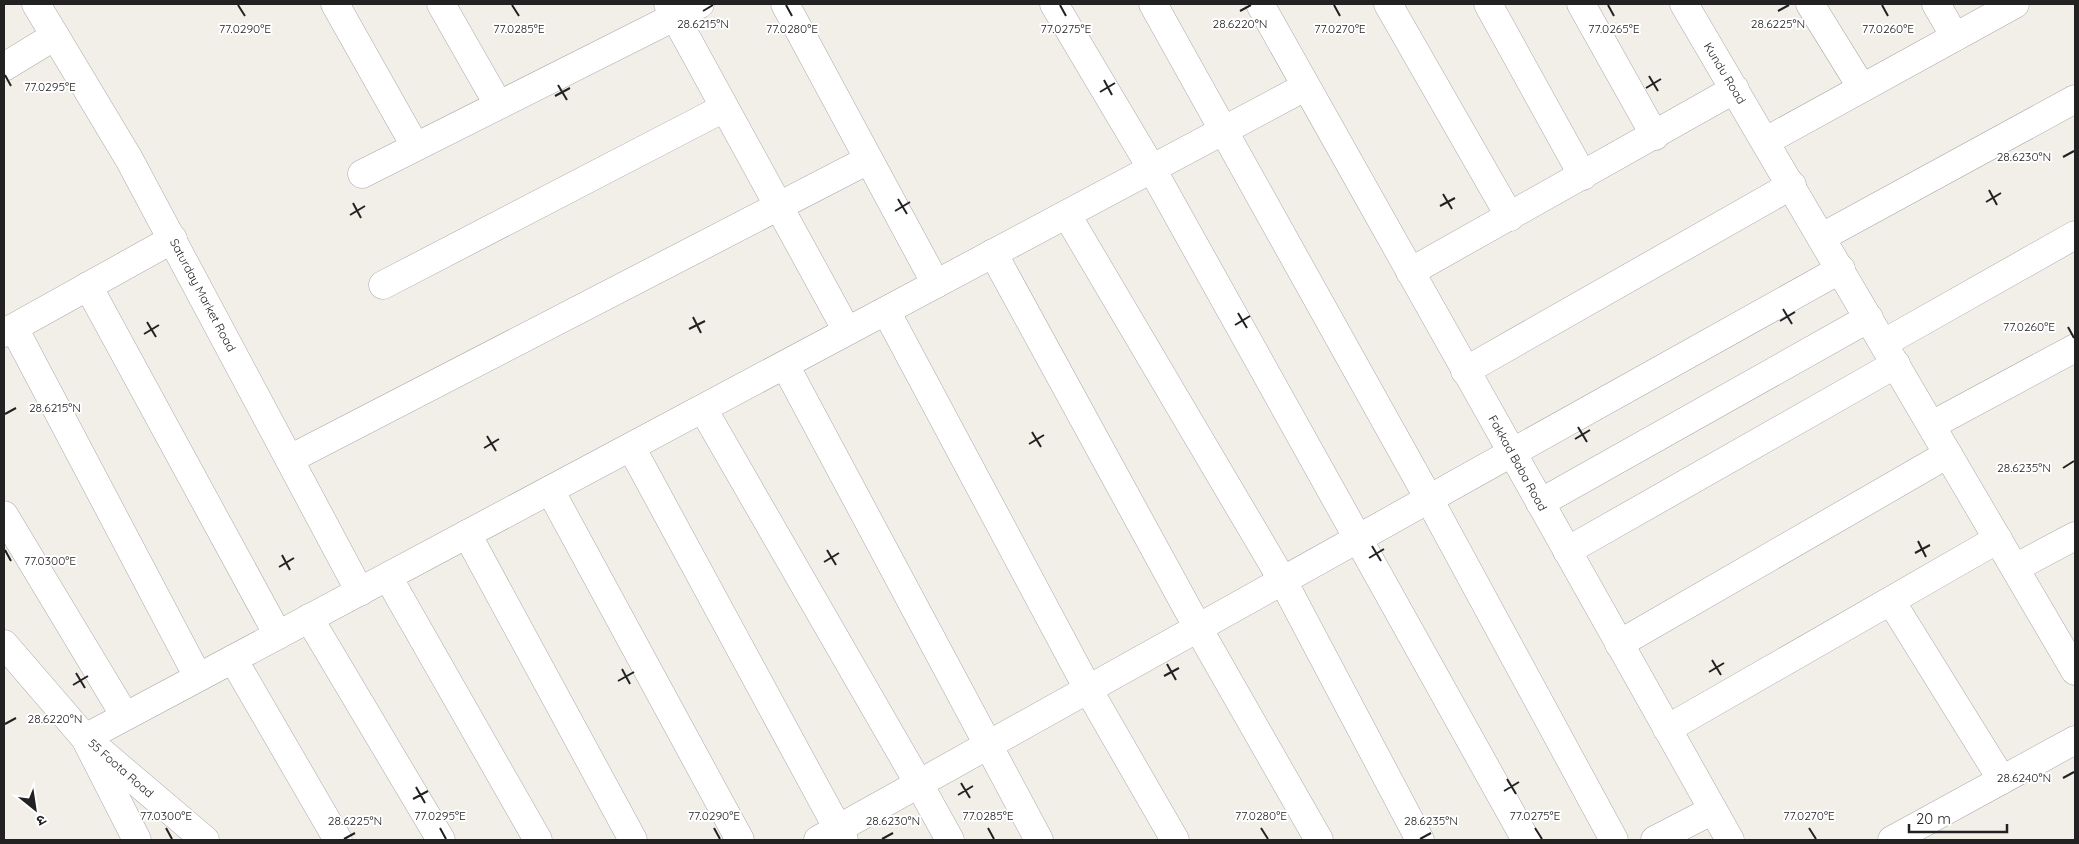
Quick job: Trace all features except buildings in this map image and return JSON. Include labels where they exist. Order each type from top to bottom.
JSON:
[{"type":"street","name":"Saturday Market Road","points":[[36,4],[129,159],[360,592]]},
{"type":"street","points":[[335,4],[415,146]]},
{"type":"street","points":[[441,4],[498,104]]},
{"type":"street","points":[[362,174],[498,104],[671,11],[700,4]]},
{"type":"street","points":[[785,4],[936,284]]},
{"type":"street","points":[[1054,4],[1152,169],[1526,840]]},
{"type":"street","points":[[1153,4],[1429,499],[1614,840]]},
{"type":"street","name":"Fakkad Baba Road","points":[[1260,4],[1730,840]]},
{"type":"street","points":[[1388,4],[1510,217]]},
{"type":"street","points":[[1488,4],[1583,176]]},
{"type":"street","points":[[1581,4],[1654,136]]},
{"type":"street","name":"Kundu Road","points":[[1684,4],[2075,670]]},
{"type":"street","points":[[1810,4],[1862,88]]},
{"type":"street","points":[[1936,4],[1955,37]]},
{"type":"street","points":[[1766,141],[2015,4]]},
{"type":"street","points":[[671,11],[847,331]]},
{"type":"street","points":[[4,67],[55,36]]},
{"type":"street","points":[[137,840],[86,738],[1305,87]]},
{"type":"street","points":[[1410,272],[1735,90]]},
{"type":"street","points":[[1822,237],[2075,99]]},
{"type":"street","points":[[384,285],[724,108]]},
{"type":"street","points":[[290,459],[868,160]]},
{"type":"street","points":[[1465,371],[1792,185]]},
{"type":"street","points":[[1067,215],[1283,581],[1420,840]]},
{"type":"street","points":[[1567,551],[1890,353],[2075,236]]},
{"type":"street","points":[[173,239],[9,330],[198,678]]},
{"type":"street","points":[[993,253],[1198,628],[1319,840]]},
{"type":"street","points":[[630,447],[833,837],[919,784],[988,745],[1841,269]]},
{"type":"street","points":[[88,286],[278,635]]},
{"type":"street","points":[[886,311],[1088,689],[1175,840]]},
{"type":"street","points":[[1540,503],[1869,318]]},
{"type":"street","points":[[1932,425],[2075,348]]},
{"type":"street","points":[[785,365],[1039,840]]},
{"type":"street","points":[[703,409],[950,840]]},
{"type":"street","points":[[1619,644],[1948,454]]},
{"type":"street","points":[[550,490],[740,840]]},
{"type":"street","points":[[4,515],[125,716]]},
{"type":"street","points":[[467,534],[633,840]]},
{"type":"street","points":[[2015,568],[2075,536]]},
{"type":"street","points":[[1667,729],[1998,539]]},
{"type":"street","points":[[388,576],[538,840]]},
{"type":"street","points":[[1891,601],[2002,780]]},
{"type":"street","points":[[309,618],[441,840]]},
{"type":"street","name":"55 Foota Road","points":[[4,644],[86,738],[205,840]]},
{"type":"street","points":[[233,659],[338,840]]},
{"type":"street","points":[[1892,840],[2075,740]]},
{"type":"street","points":[[1656,840],[1713,810]]}]
